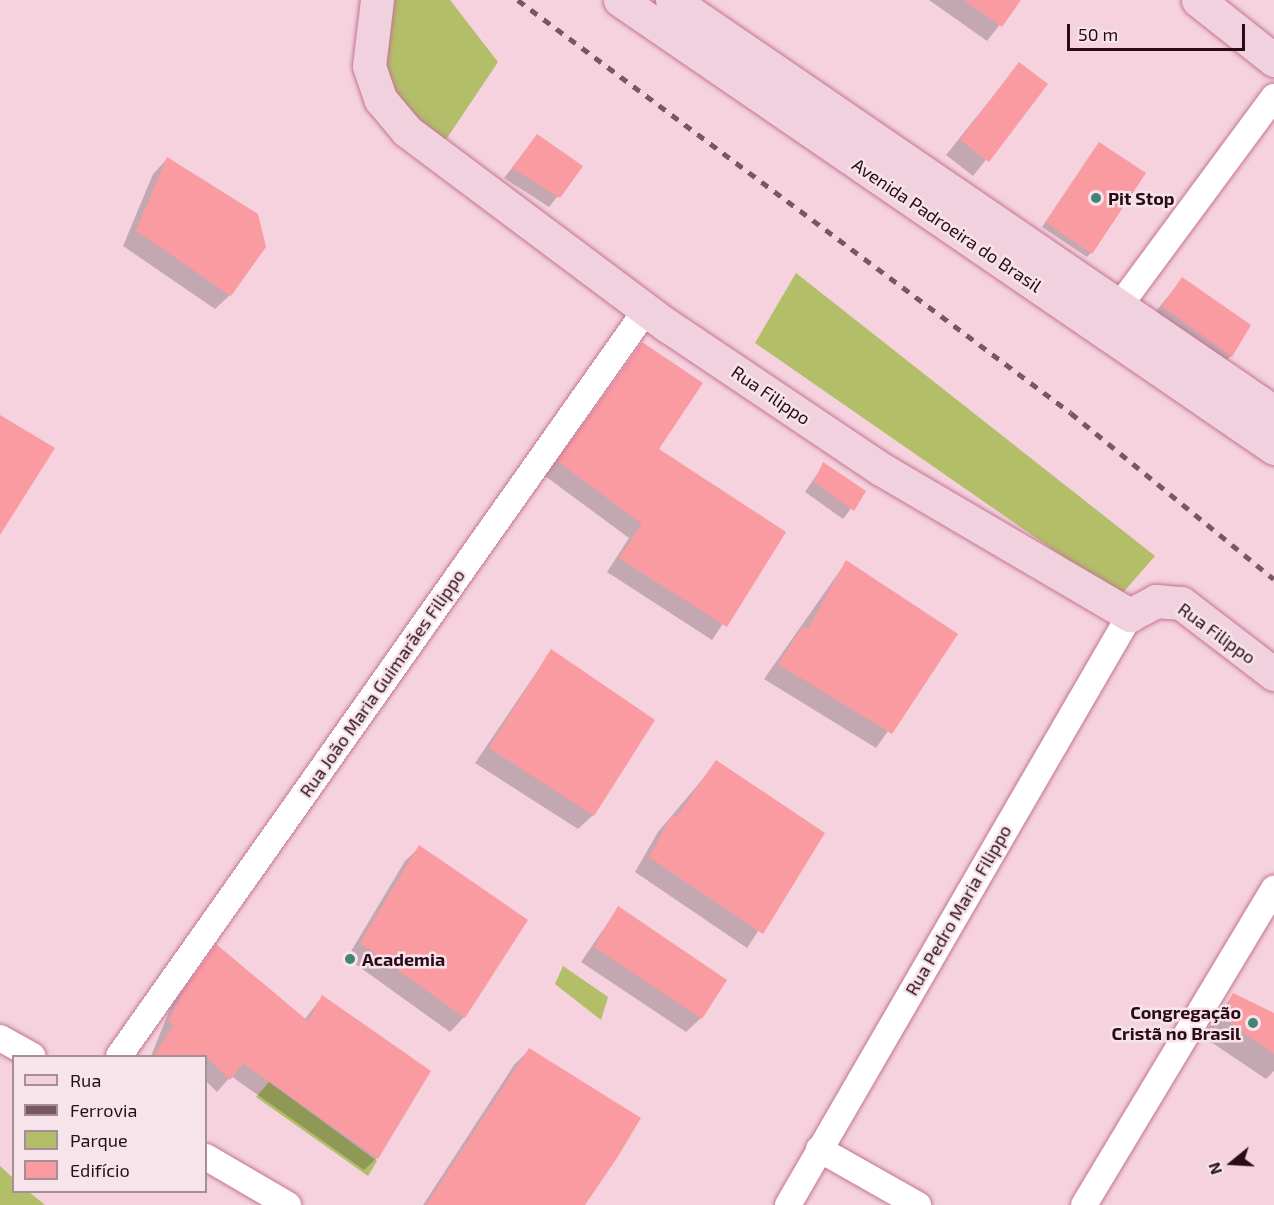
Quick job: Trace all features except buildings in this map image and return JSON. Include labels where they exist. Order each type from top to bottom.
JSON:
[{"type":"main road","name":"Rua Filippo","points":[[377,0],[369,66],[381,100],[407,131],[646,310],[881,469],[1130,615],[1156,601],[1180,603],[1274,674]]},
{"type":"main road","name":"Avenida Padroeira do Brasil","points":[[620,0],[1274,448]]},
{"type":"main road","name":"Avenida Padroeira do Brasil","points":[[672,0],[1274,412]]},
{"type":"main road","points":[[1198,0],[1274,60]]},
{"type":"street","points":[[1120,305],[1274,97]]},
{"type":"street","name":"Rua João Maria Guimarães Filippo","points":[[119,1055],[646,310]]},
{"type":"street","name":"Rua Pedro Maria Filippo","points":[[788,1205],[1130,615]]},
{"type":"street","points":[[1084,1205],[1274,889]]},
{"type":"street","points":[[0,1038],[30,1055]]},
{"type":"street","points":[[819,1149],[918,1205]]},
{"type":"street","points":[[207,1157],[288,1205]]},
{"type":"green space","points":[[391,0],[450,0],[498,62],[441,147],[386,94],[374,33]]},
{"type":"green space","points":[[796,273],[1155,556],[1120,596],[755,343]]},
{"type":"green space","points":[[563,966],[608,997],[601,1020],[555,984]]},
{"type":"green space","points":[[269,1082],[377,1161],[368,1176],[256,1097]]},
{"type":"green space","points":[[0,1166],[12,1177],[12,1193],[30,1193],[45,1205],[0,1205]]},
{"type":"railway","points":[[518,0],[1071,413],[1274,579]]},
{"type":"place","name":"Pit Stop","points":[[1096,198]]},
{"type":"place","name":"Academia","points":[[350,959]]},
{"type":"place","name":"Congregação Cristã no Brasil","points":[[1253,1023]]}]
